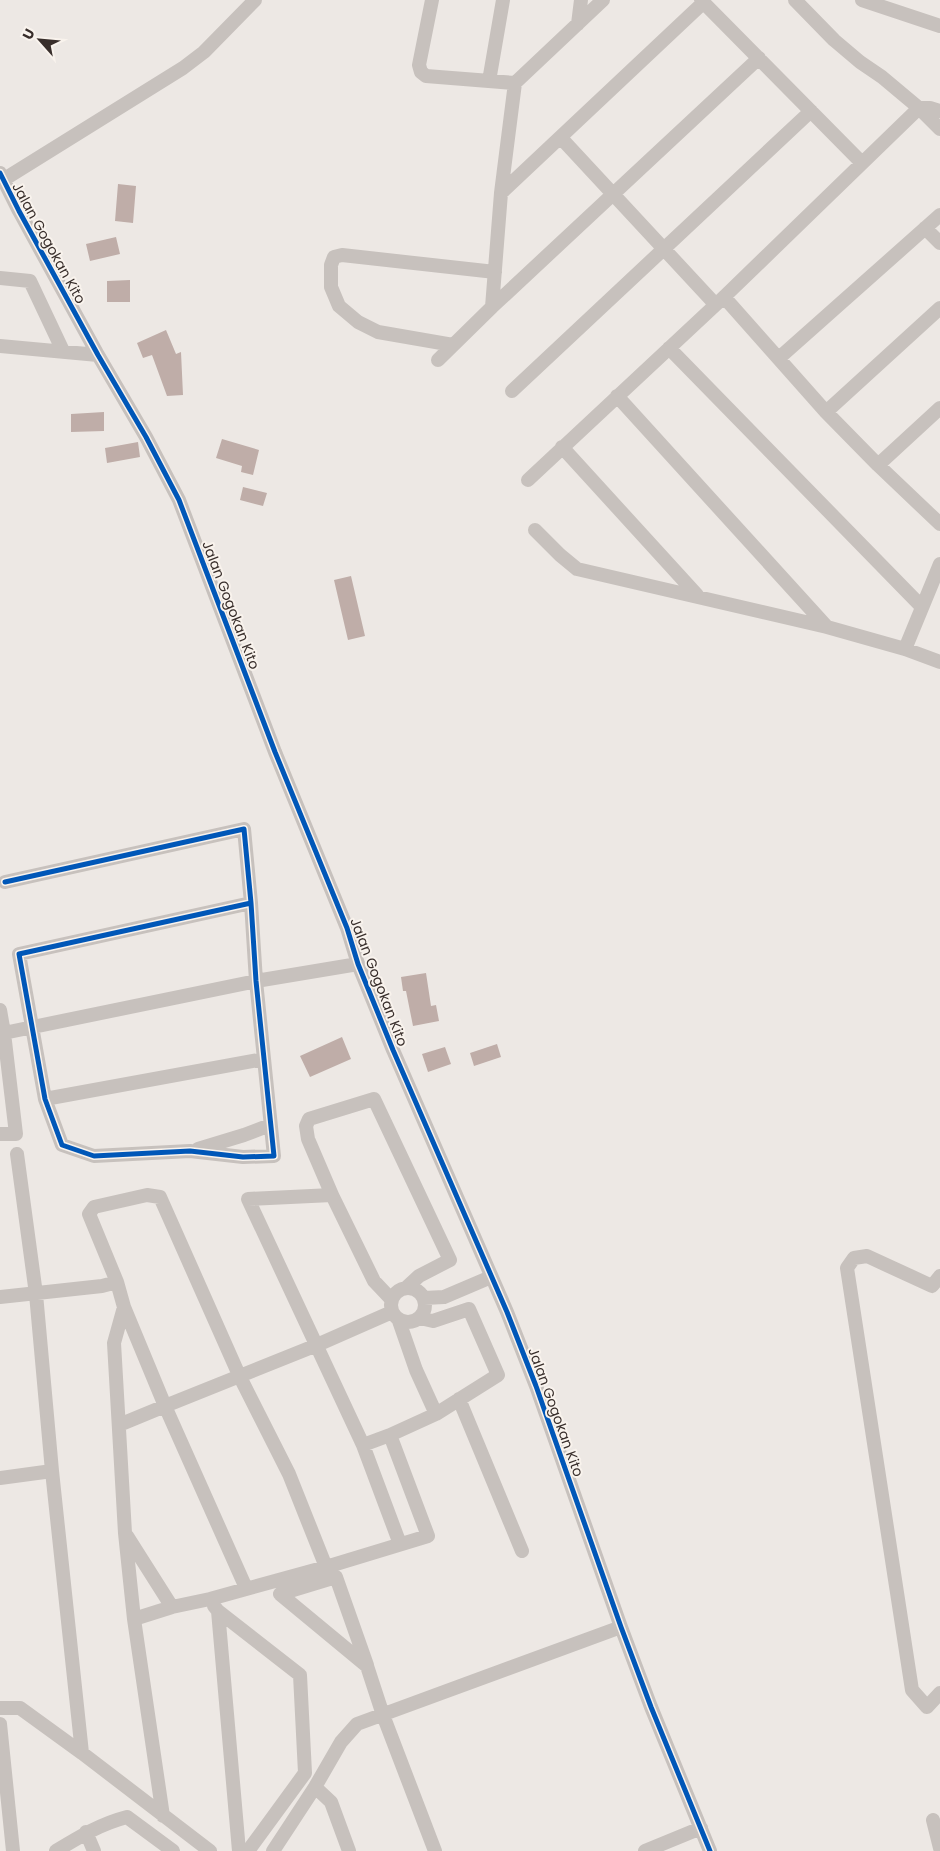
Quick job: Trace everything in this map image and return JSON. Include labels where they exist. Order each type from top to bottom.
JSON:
[{"type":"street","points":[[1,177],[183,68],[204,52],[255,0]]},
{"type":"street","points":[[432,0],[419,64],[421,72],[426,76],[515,83]]},
{"type":"street","points":[[489,81],[503,0]]},
{"type":"street","points":[[578,24],[581,0]]},
{"type":"street","points":[[492,307],[501,193],[515,83],[603,0]]},
{"type":"street","points":[[795,0],[834,40],[919,108],[940,129]]},
{"type":"street","points":[[862,0],[940,26]]},
{"type":"street","points":[[501,193],[561,138],[702,1],[862,163]]},
{"type":"street","points":[[438,360],[492,307],[759,58]]},
{"type":"street","points":[[528,480],[720,300],[919,108],[930,108],[940,111]]},
{"type":"street","points":[[512,391],[811,111]]},
{"type":"street","points":[[561,138],[663,248],[779,358],[826,412],[940,524]]},
{"type":"street","name":"Jalan Gogokan Kito","points":[[1,177],[98,355],[146,437],[179,500],[271,743],[347,928],[358,964],[536,1386],[621,1627],[651,1707],[710,1851]]},
{"type":"street","points":[[779,358],[940,215]]},
{"type":"street","points":[[925,228],[940,243]]},
{"type":"street","points":[[453,345],[378,332],[358,322],[339,306],[332,287],[331,264],[334,257],[342,255],[495,272]]},
{"type":"street","points":[[0,278],[30,281],[63,351]]},
{"type":"street","points":[[826,412],[940,308]]},
{"type":"street","points":[[0,346],[98,355]]},
{"type":"street","points":[[669,348],[922,607]]},
{"type":"street","points":[[617,396],[827,627]]},
{"type":"street","points":[[878,465],[940,408]]},
{"type":"street","points":[[562,447],[697,595]]},
{"type":"street","points":[[535,530],[577,569],[697,595],[827,627],[905,649],[940,662]]},
{"type":"street","points":[[905,649],[940,564]]},
{"type":"street","points":[[5,882],[244,829],[251,903],[256,981],[274,1156],[243,1157],[190,1151],[94,1156],[62,1145],[45,1099],[19,954],[251,903]]},
{"type":"street","points":[[4,1033],[256,981],[358,964]]},
{"type":"street","points":[[0,1010],[4,1033],[3,1057],[16,1134],[0,1134]]},
{"type":"street","points":[[45,1099],[264,1059]]},
{"type":"street","points":[[394,1311],[400,1290],[406,1288],[419,1276],[450,1260],[374,1099],[317,1115],[309,1119],[306,1130],[332,1195],[374,1281],[394,1311],[416,1370],[436,1414]]},
{"type":"street","points":[[190,1151],[270,1125]]},
{"type":"street","points":[[17,1154],[36,1294],[52,1471],[82,1753]]},
{"type":"street","points":[[246,1588],[165,1406],[124,1307],[117,1282],[89,1214],[94,1207],[147,1195],[160,1197],[239,1376],[289,1474],[326,1567]]},
{"type":"street","points":[[332,1195],[248,1199],[364,1445],[400,1544]]},
{"type":"street","points":[[940,1276],[932,1286],[867,1256],[854,1258],[847,1268],[912,1690],[927,1707],[940,1693]]},
{"type":"street","points":[[424,1298],[444,1297],[491,1277]]},
{"type":"street","points":[[0,1297],[102,1286],[117,1282]]},
{"type":"street","points":[[394,1311],[410,1323],[420,1318],[425,1308],[424,1298],[418,1291],[406,1288]]},
{"type":"street","points":[[124,1307],[114,1343],[125,1533],[134,1619],[163,1816]]},
{"type":"street","points":[[364,1445],[436,1414],[498,1375],[469,1309],[433,1321],[420,1318]]},
{"type":"street","points":[[119,1425],[317,1345],[394,1311]]},
{"type":"street","points":[[459,1399],[522,1551]]},
{"type":"street","points":[[134,1619],[172,1607],[214,1605],[246,1588],[326,1567],[428,1536],[390,1435]]},
{"type":"street","points":[[0,1478],[52,1471]]},
{"type":"street","points":[[125,1533],[172,1607]]},
{"type":"street","points":[[367,1666],[280,1594],[336,1577],[367,1666],[383,1715],[434,1851]]},
{"type":"street","points":[[214,1605],[239,1851]]},
{"type":"street","points":[[214,1605],[300,1675],[305,1773],[248,1851]]},
{"type":"street","points":[[273,1851],[315,1787],[341,1742],[357,1724],[621,1627]]},
{"type":"street","points":[[0,1708],[20,1708],[210,1851]]},
{"type":"street","points":[[0,1724],[13,1851]]},
{"type":"street","points":[[315,1787],[331,1802],[349,1851]]},
{"type":"street","points":[[56,1851],[86,1832],[111,1821],[127,1817],[173,1851]]},
{"type":"street","points":[[933,1820],[940,1848]]},
{"type":"street","points":[[645,1851],[700,1828]]},
{"type":"street","points":[[86,1832],[94,1851]]},
{"type":"building","points":[[118,184],[136,186],[133,223],[115,221]]},
{"type":"building","points":[[116,237],[120,254],[90,261],[86,244]]},
{"type":"building","points":[[130,280],[130,302],[107,302],[107,281]]},
{"type":"building","points":[[166,330],[176,354],[181,352],[183,395],[167,396],[152,355],[143,358],[137,343]]},
{"type":"building","points":[[104,412],[104,431],[71,432],[71,414]]},
{"type":"building","points":[[222,439],[259,450],[253,475],[241,472],[242,466],[216,458]]},
{"type":"building","points":[[138,442],[140,457],[107,463],[105,448]]},
{"type":"building","points":[[243,487],[267,493],[263,506],[240,500]]},
{"type":"building","points":[[351,576],[365,636],[348,640],[334,580]]},
{"type":"building","points":[[426,973],[431,1006],[436,1005],[439,1021],[413,1026],[406,991],[403,991],[401,977]]},
{"type":"building","points":[[342,1037],[351,1059],[310,1077],[300,1056]]},
{"type":"building","points":[[497,1044],[501,1057],[474,1066],[470,1053]]},
{"type":"building","points":[[445,1047],[451,1064],[428,1072],[422,1054]]},
{"type":"cycle path","points":[[0,173],[19,211],[98,355],[146,437],[179,500],[275,752],[347,928],[358,964],[393,1050],[507,1312],[536,1386],[651,1707],[710,1851]]},
{"type":"cycle path","points":[[5,882],[244,829],[251,903],[19,954],[45,1099],[62,1145],[94,1156],[190,1151],[243,1157],[274,1156],[256,981],[251,903]]}]
